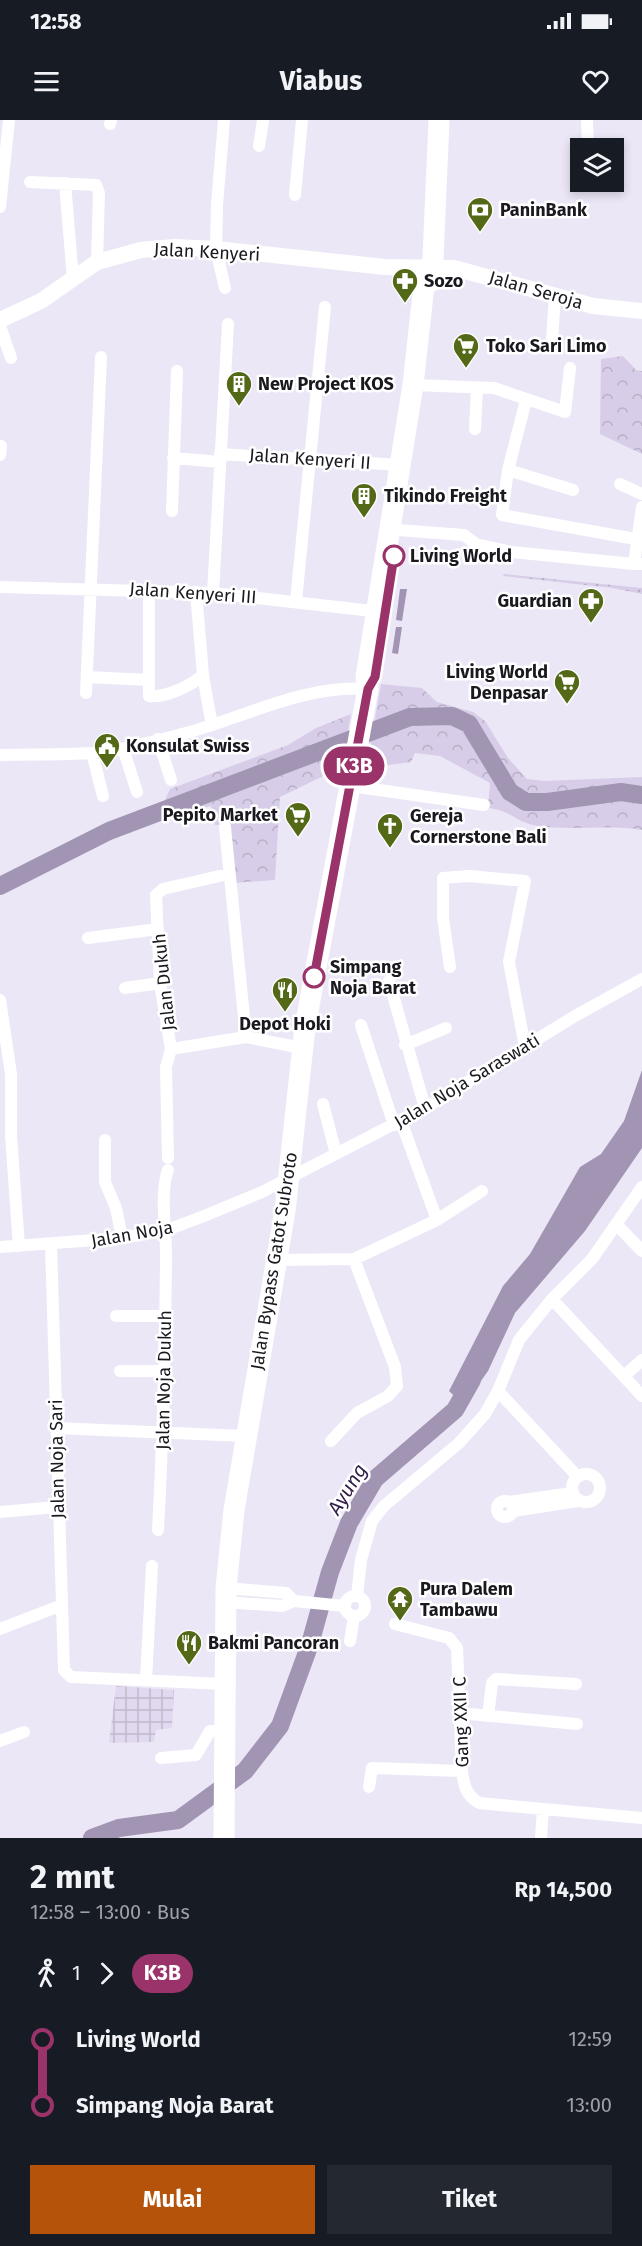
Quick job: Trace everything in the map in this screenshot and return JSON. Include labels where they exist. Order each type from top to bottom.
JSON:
[{"type":"highway","name":"Jalan Bypass Gatot Subroto","points":[[381,612],[398,531],[417,385],[433,290],[431,267],[435,125]]},
{"type":"highway","name":"Jalan Bypass Gatot Subroto","points":[[224,1835],[226,1595],[234,1510],[276,1260],[302,1048],[367,694],[375,677],[400,465],[417,385]]},
{"type":"street","points":[[0,207],[9,120]]},
{"type":"street","points":[[224,120],[216,249],[225,288]]},
{"type":"street","points":[[259,146],[263,120]]},
{"type":"street","points":[[295,195],[302,120]]},
{"type":"street","points":[[586,120],[587,138]]},
{"type":"street","points":[[30,182],[93,184],[98,188],[97,262]]},
{"type":"street","points":[[65,183],[73,279]]},
{"type":"street","name":"Jalan Kenyeri","points":[[0,320],[41,301],[97,262],[144,249],[216,249],[374,266],[431,267]]},
{"type":"street","name":"Jalan Seroja","points":[[431,267],[461,269],[611,310],[642,311]]},
{"type":"street","points":[[552,340],[555,296]]},
{"type":"street","points":[[296,601],[325,307]]},
{"type":"street","points":[[213,593],[228,324]]},
{"type":"street","points":[[0,326],[11,358]]},
{"type":"street","points":[[86,693],[101,357]]},
{"type":"street","points":[[417,385],[494,388],[562,412],[567,410],[570,368]]},
{"type":"street","points":[[172,511],[177,371]]},
{"type":"street","points":[[475,429],[477,387]]},
{"type":"street","points":[[526,400],[507,470],[502,515],[630,538]]},
{"type":"street","points":[[0,455],[1,446]]},
{"type":"street","name":"Jalan Kenyeri II","points":[[173,458],[310,459],[400,465]]},
{"type":"street","points":[[507,470],[573,490]]},
{"type":"street","points":[[620,484],[642,494]]},
{"type":"street","points":[[398,531],[464,535],[476,544],[512,552],[638,564],[642,507]]},
{"type":"street","name":"Jalan Kenyeri III","points":[[0,587],[90,587],[213,593],[381,612]]},
{"type":"street","points":[[149,590],[149,696],[159,696],[203,676]]},
{"type":"street","points":[[196,592],[203,676],[212,724]]},
{"type":"street","points":[[87,677],[149,680]]},
{"type":"street","points":[[0,755],[92,753],[123,748],[158,740],[308,694],[354,688],[367,694]]},
{"type":"street","points":[[158,740],[171,780]]},
{"type":"street","points":[[123,748],[137,792]]},
{"type":"street","points":[[92,753],[103,796]]},
{"type":"street","points":[[352,782],[484,805]]},
{"type":"street","points":[[225,827],[246,1037]]},
{"type":"street","name":"Jalan Dukuh","points":[[228,874],[160,890],[156,895],[160,983],[171,1049],[246,1037],[302,1048]]},
{"type":"street","points":[[450,967],[443,918],[443,878],[469,876],[525,881],[509,962],[525,1047]]},
{"type":"street","points":[[88,938],[158,929]]},
{"type":"street","name":"Jalan Noja Saraswati","points":[[284,1180],[425,1108],[642,979]]},
{"type":"street","points":[[389,981],[405,1045],[425,1108]]},
{"type":"street","points":[[125,988],[160,983]]},
{"type":"street","points":[[0,1000],[11,1074],[6,1137],[19,1246]]},
{"type":"street","points":[[361,1024],[397,1123],[437,1220]]},
{"type":"street","points":[[405,1045],[446,1028]]},
{"type":"street","name":"Jalan Noja Dukuh","points":[[158,1530],[163,1431],[167,1230],[164,1186],[168,1164],[166,1067],[171,1049]]},
{"type":"street","points":[[323,1104],[336,1154]]},
{"type":"street","points":[[105,1140],[105,1182],[116,1208],[122,1238]]},
{"type":"street","name":"Jalan Noja","points":[[0,1247],[122,1238],[167,1230],[284,1180]]},
{"type":"street","points":[[357,1596],[361,1560],[372,1521],[384,1506],[459,1443],[485,1414],[498,1391],[519,1340],[552,1299],[592,1259],[642,1187]]},
{"type":"street","points":[[276,1260],[354,1259],[437,1220],[483,1191]]},
{"type":"street","points":[[616,1224],[642,1251]]},
{"type":"street","name":"Jalan Noja Sari","points":[[51,1245],[57,1507],[65,1673],[71,1677],[146,1680]]},
{"type":"street","points":[[332,1441],[357,1413],[388,1396],[397,1386],[395,1367],[354,1259]]},
{"type":"street","points":[[552,1299],[642,1396]]},
{"type":"street","points":[[116,1316],[165,1316]]},
{"type":"street","points":[[624,1376],[642,1360]]},
{"type":"street","points":[[120,1371],[164,1371]]},
{"type":"street","points":[[498,1391],[577,1476]]},
{"type":"street","points":[[55,1428],[245,1436]]},
{"type":"street","points":[[511,1507],[575,1497],[592,1501],[600,1490],[598,1480],[591,1474],[577,1476],[572,1484],[575,1497]]},
{"type":"street","points":[[0,1512],[57,1507]]},
{"type":"street","points":[[152,1566],[146,1680],[225,1684]]},
{"type":"street","points":[[226,1595],[263,1598],[286,1593],[298,1601],[339,1605],[354,1617]]},
{"type":"street","points":[[339,1605],[349,1598],[357,1596],[363,1599],[366,1606],[364,1613],[354,1617]]},
{"type":"street","points":[[0,1629],[62,1605]]},
{"type":"street","points":[[350,1641],[354,1617]]},
{"type":"street","name":"Gang XXII C","points":[[395,1624],[449,1638],[454,1643],[458,1655],[462,1771],[467,1792],[479,1803],[642,1818]]},
{"type":"street","points":[[488,1716],[492,1683],[496,1679],[576,1684]]},
{"type":"street","points":[[459,1713],[577,1724]]},
{"type":"street","points":[[160,1758],[192,1756],[198,1753],[210,1731],[224,1736]]},
{"type":"street","points":[[0,1741],[24,1732]]},
{"type":"street","points":[[369,1787],[372,1768],[462,1771]]},
{"type":"street","points":[[541,1838],[543,1809]]},
{"type":"shaded area","points":[[400,589],[407,589],[402,621],[396,620]]},
{"type":"shaded area","points":[[396,627],[402,627],[398,654],[392,653]]},
{"type":"shaded area","points":[[642,1070],[642,1148],[585,1231],[515,1313],[488,1371],[464,1405],[449,1391],[503,1286],[530,1254],[580,1167],[601,1154],[624,1121]]},
{"type":"shaded area","points":[[116,1686],[174,1690],[172,1728],[156,1730],[154,1742],[109,1743]]},
{"type":"green space","points":[[623,356],[636,370],[642,371],[642,454],[600,434],[601,359]]},
{"type":"green space","points":[[504,574],[642,588],[642,594],[612,588],[503,576]]},
{"type":"green space","points":[[381,684],[422,688],[437,702],[473,712],[485,721],[508,758],[527,779],[544,781],[642,777],[642,830],[565,828],[539,826],[525,822],[502,811],[488,808],[490,783],[440,756],[415,753],[411,762],[381,766],[379,782],[364,781]]},
{"type":"green space","points":[[351,714],[342,767],[280,797],[275,880],[233,883],[228,824],[215,825],[211,806],[167,815],[164,802],[170,789],[288,745],[316,728]]},
{"type":"waterway","points":[[0,886],[109,831],[410,717],[452,716],[469,724],[510,792],[526,802],[547,802],[621,792],[642,795]]},
{"type":"waterway","name":"Ayung","points":[[92,1838],[119,1828],[178,1820],[245,1771],[280,1726],[310,1644],[330,1572],[349,1523],[375,1479],[455,1410],[472,1380]]},
{"type":"bus line","name":"K3B","points":[[314,977],[368,689],[375,677],[394,556]]},
{"type":"place","name":"PaninBank","points":[[480,233]]},
{"type":"place","name":"Sozo","points":[[405,304]]},
{"type":"place","name":"Toko Sari Limo","points":[[466,369]]},
{"type":"place","name":"New Project KOS","points":[[239,407]]},
{"type":"place","name":"Tikindo Freight","points":[[364,519]]},
{"type":"place","name":"Living World","points":[[394,556]]},
{"type":"place","name":"Guardian","points":[[591,624]]},
{"type":"place","name":"Living World Denpasar","points":[[567,705]]},
{"type":"place","name":"Konsulat Swiss","points":[[107,769]]},
{"type":"place","name":"Pepito Market","points":[[298,838]]},
{"type":"place","name":"Gereja Cornerstone Bali","points":[[390,849]]},
{"type":"place","name":"Simpang Noja Barat","points":[[314,977]]},
{"type":"place","name":"Depot Hoki","points":[[285,1013]]},
{"type":"place","name":"Pura Dalem Tambawu","points":[[400,1622]]},
{"type":"place","name":"Bakmi Pancoran","points":[[189,1666]]}]
